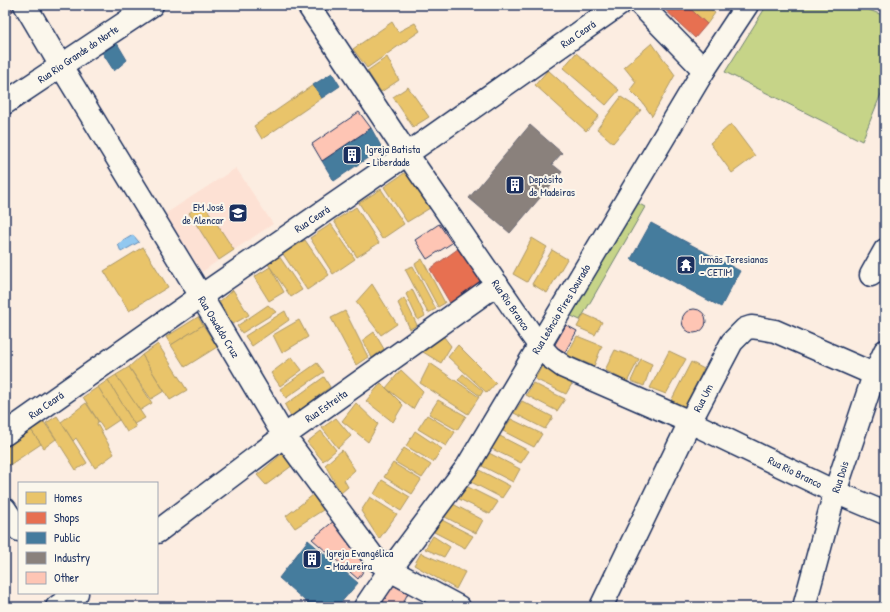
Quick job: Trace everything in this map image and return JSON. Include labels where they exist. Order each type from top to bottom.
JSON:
[{"type":"street","name":"Rua Oswaldo Cruz","points":[[25,5],[284,436],[374,558],[390,570],[459,607]]},
{"type":"street","name":"Rua Rio Grande do Norte","points":[[5,103],[152,5]]},
{"type":"street","name":"Rua Rio Branco","points":[[308,5],[407,154],[539,345],[550,357],[564,367],[690,422],[835,492],[885,513]]},
{"type":"street","name":"Rua Ceará","points":[[5,434],[200,296],[407,154],[619,5]]},
{"type":"street","points":[[641,5],[704,70]]},
{"type":"street","name":"Rua Leôncio Pires Dourado","points":[[365,607],[390,570],[467,467],[704,70],[747,5]]},
{"type":"street","points":[[871,274],[885,250]]},
{"type":"street","name":"Rua Estreita","points":[[158,531],[284,436],[498,284]]},
{"type":"street","name":"Rua Um","points":[[601,607],[690,422],[732,342],[745,329],[751,327],[775,332],[880,377]]},
{"type":"street","name":"Rua Dois","points":[[804,607],[835,492],[880,377],[885,351]]},
{"type":"street","points":[[5,509],[18,528]]},
{"type":"shaded area","name":"EM José de Alencar","points":[[236,168],[273,224],[234,250],[203,203],[189,212],[219,260],[202,272],[165,214]]},
{"type":"green space","points":[[767,5],[856,5],[885,16],[885,84],[862,141],[725,72]]},
{"type":"green space","points":[[630,199],[645,207],[580,320],[563,312]]},
{"type":"water","points":[[133,235],[139,242],[121,252],[118,244]]},
{"type":"building: Homes","points":[[686,5],[706,5],[715,13],[707,24]]},
{"type":"building: Homes","points":[[392,22],[398,32],[415,23],[420,31],[367,68],[353,49]]},
{"type":"building: Homes","points":[[652,43],[675,75],[652,116],[642,102],[630,90],[636,82],[624,67]]},
{"type":"building: Homes","points":[[576,53],[619,90],[606,105],[563,68]]},
{"type":"building: Homes","points":[[387,57],[399,80],[381,92],[367,71]]},
{"type":"building: Homes","points":[[548,70],[599,116],[586,131],[535,85]]},
{"type":"building: Homes","points":[[313,85],[322,98],[262,139],[254,126]]},
{"type":"building: Homes","points":[[408,87],[429,117],[413,127],[393,97]]},
{"type":"building: Homes","points":[[621,97],[641,110],[613,143],[597,129]]},
{"type":"building: Homes","points":[[731,124],[755,156],[732,173],[710,143]]},
{"type":"building: Homes","points":[[406,172],[430,208],[407,222],[384,187]]},
{"type":"building: Homes","points":[[381,189],[404,224],[382,239],[359,203]]},
{"type":"building: Homes","points":[[203,203],[234,250],[219,260],[189,213]]},
{"type":"building: Homes","points":[[356,207],[379,243],[357,257],[334,221]]},
{"type":"building: Homes","points":[[331,224],[355,259],[333,274],[310,238]]},
{"type":"building: Homes","points":[[532,238],[547,247],[527,282],[513,274]]},
{"type":"building: Homes","points":[[305,240],[329,275],[307,290],[283,254]]},
{"type":"building: Homes","points":[[143,247],[168,287],[129,311],[104,271]]},
{"type":"building: Homes","points":[[552,250],[567,259],[547,293],[532,284]]},
{"type":"building: Homes","points":[[279,256],[302,290],[291,297],[268,264]]},
{"type":"building: Homes","points":[[422,259],[445,303],[438,307],[415,264]]},
{"type":"building: Homes","points":[[413,266],[436,309],[428,313],[405,269]]},
{"type":"building: Homes","points":[[270,267],[284,292],[269,301],[254,277]]},
{"type":"building: Homes","points":[[372,284],[397,324],[381,335],[356,302]]},
{"type":"building: Homes","points":[[412,289],[425,316],[418,320],[406,294]]},
{"type":"building: Homes","points":[[233,290],[249,315],[233,324],[219,302]]},
{"type":"building: Homes","points":[[404,298],[417,325],[410,329],[398,303]]},
{"type":"building: Homes","points":[[268,305],[276,312],[242,333],[237,326]]},
{"type":"building: Homes","points":[[285,311],[289,320],[252,346],[245,336]]},
{"type":"building: Homes","points":[[345,311],[368,357],[356,365],[331,318]]},
{"type":"building: Homes","points":[[584,314],[602,322],[595,335],[577,327]]},
{"type":"building: Homes","points":[[198,317],[203,325],[171,345],[166,337]]},
{"type":"building: Homes","points":[[299,320],[308,337],[282,353],[273,335]]},
{"type":"building: Homes","points":[[203,325],[217,347],[185,367],[171,345]]},
{"type":"building: Homes","points":[[374,332],[384,349],[372,358],[363,340]]},
{"type":"building: Homes","points":[[577,336],[602,346],[594,366],[567,355]]},
{"type":"building: Homes","points":[[444,337],[451,346],[441,363],[423,352]]},
{"type":"building: Homes","points":[[158,344],[187,390],[170,400],[142,355]]},
{"type":"building: Homes","points":[[458,345],[496,383],[487,393],[448,357]]},
{"type":"building: Homes","points":[[615,350],[639,359],[627,382],[605,370]]},
{"type":"building: Homes","points":[[669,351],[686,359],[666,394],[650,388]]},
{"type":"building: Homes","points":[[142,355],[164,391],[151,399],[129,367]]},
{"type":"building: Homes","points":[[292,357],[302,370],[280,386],[271,373]]},
{"type":"building: Homes","points":[[641,359],[652,364],[644,386],[631,381]]},
{"type":"building: Homes","points":[[691,362],[704,369],[684,407],[671,401]]},
{"type":"building: Homes","points":[[317,363],[324,372],[286,398],[280,389]]},
{"type":"building: Homes","points":[[430,363],[479,397],[468,414],[420,383]]},
{"type":"building: Homes","points":[[542,366],[573,382],[566,394],[535,379]]},
{"type":"building: Homes","points":[[129,367],[152,403],[139,411],[116,375]]},
{"type":"building: Homes","points":[[401,370],[423,391],[413,409],[386,388]]},
{"type":"building: Homes","points":[[463,374],[483,391],[480,396],[458,380]]},
{"type":"building: Homes","points":[[116,375],[145,418],[134,424],[108,380]]},
{"type":"building: Homes","points":[[324,377],[330,387],[291,417],[285,405]]},
{"type":"building: Homes","points":[[108,380],[136,427],[127,432],[98,387]]},
{"type":"building: Homes","points":[[381,383],[403,405],[393,422],[366,401]]},
{"type":"building: Homes","points":[[533,383],[565,399],[557,411],[526,395]]},
{"type":"building: Homes","points":[[98,387],[119,420],[104,430],[83,397]]},
{"type":"building: Homes","points":[[438,400],[466,416],[457,430],[429,414]]},
{"type":"building: Homes","points":[[522,401],[553,417],[545,429],[514,413]]},
{"type":"building: Homes","points":[[86,403],[98,421],[97,424],[114,454],[95,468],[76,438],[73,441],[61,422]]},
{"type":"building: Homes","points":[[356,403],[378,424],[368,442],[342,421]]},
{"type":"building: Homes","points":[[427,415],[455,432],[446,446],[418,429]]},
{"type":"building: Homes","points":[[57,416],[87,463],[76,470],[46,423]]},
{"type":"building: Homes","points":[[336,418],[351,436],[338,448],[322,428]]},
{"type":"building: Homes","points":[[511,419],[542,434],[534,447],[503,431]]},
{"type":"building: Homes","points":[[44,422],[56,439],[44,448],[31,430]]},
{"type":"building: Homes","points":[[31,430],[41,444],[5,468],[5,449]]},
{"type":"building: Homes","points":[[321,431],[336,450],[323,461],[307,442]]},
{"type":"building: Homes","points":[[415,431],[442,449],[433,462],[406,446]]},
{"type":"building: Homes","points":[[498,435],[529,451],[521,463],[490,448]]},
{"type":"building: Homes","points":[[404,448],[431,465],[422,478],[395,462]]},
{"type":"building: Homes","points":[[342,450],[355,470],[344,480],[348,487],[341,493],[325,465]]},
{"type":"building: Homes","points":[[283,453],[293,465],[266,485],[257,475]]},
{"type":"building: Homes","points":[[489,453],[520,469],[513,482],[482,466]]},
{"type":"building: Homes","points":[[393,463],[421,480],[412,494],[384,477]]},
{"type":"building: Homes","points":[[479,470],[510,486],[502,498],[471,482]]},
{"type":"building: Homes","points":[[382,480],[410,497],[401,511],[374,494]]},
{"type":"building: Homes","points":[[466,486],[498,502],[490,514],[459,499]]},
{"type":"building: Homes","points":[[313,495],[323,510],[295,528],[286,516]]},
{"type":"building: Homes","points":[[370,497],[397,514],[379,539],[361,511]]},
{"type":"building: Homes","points":[[453,504],[483,520],[476,533],[445,517]]},
{"type":"building: Homes","points":[[442,520],[473,536],[465,548],[434,532]]},
{"type":"building: Homes","points":[[433,536],[450,547],[444,557],[425,549]]},
{"type":"building: Homes","points":[[421,553],[465,572],[456,589],[414,565]]},
{"type":"building: Shops","points":[[660,5],[686,5],[707,24],[695,38]]},
{"type":"building: Shops","points":[[462,246],[485,279],[450,303],[430,269]]},
{"type":"building: Public","points":[[114,38],[127,60],[114,71],[100,49]]},
{"type":"building: Public","points":[[332,73],[340,86],[322,98],[313,85]]},
{"type":"building: Public","name":"Igreja Batista - Liberdade","points":[[371,128],[382,148],[334,181],[322,161]]},
{"type":"building: Public","name":"Irmãs Teresianas - CETIM","points":[[651,223],[740,271],[721,307],[631,259]]},
{"type":"building: Public","name":"Igreja Evangélica - Madureira","points":[[308,540],[358,583],[337,607],[312,607],[279,578]]},
{"type":"building: Industry","name":"Depósito de Madeiras","points":[[530,125],[562,153],[552,164],[562,172],[510,233],[469,198]]},
{"type":"building: Other","points":[[5,5],[10,5],[13,11],[5,16]]},
{"type":"building: Other","points":[[359,112],[371,128],[322,161],[312,144]]},
{"type":"building: Other","points":[[439,224],[452,243],[427,259],[415,240]]},
{"type":"building: Other","points":[[694,309],[699,310],[705,316],[705,326],[699,332],[694,333],[689,332],[683,326],[682,321],[683,316],[689,310]]},
{"type":"building: Other","points":[[566,325],[577,331],[565,352],[554,346]]},
{"type":"building: Other","points":[[335,520],[366,567],[358,579],[312,539]]},
{"type":"building: Other","points":[[391,584],[408,593],[401,607],[392,607],[382,602]]},
{"type":"building: Other","points":[[382,602],[392,607],[379,607]]},
{"type":"place","name":"Igreja Batista - Liberdade","points":[[352,155]]},
{"type":"place","name":"Depósito de Madeiras","points":[[515,185]]},
{"type":"place","name":"EM José de Alencar","points":[[238,213]]},
{"type":"place","name":"Irmãs Teresianas - CETIM","points":[[686,265]]},
{"type":"place","name":"Igreja Evangélica - Madureira","points":[[312,559]]}]
